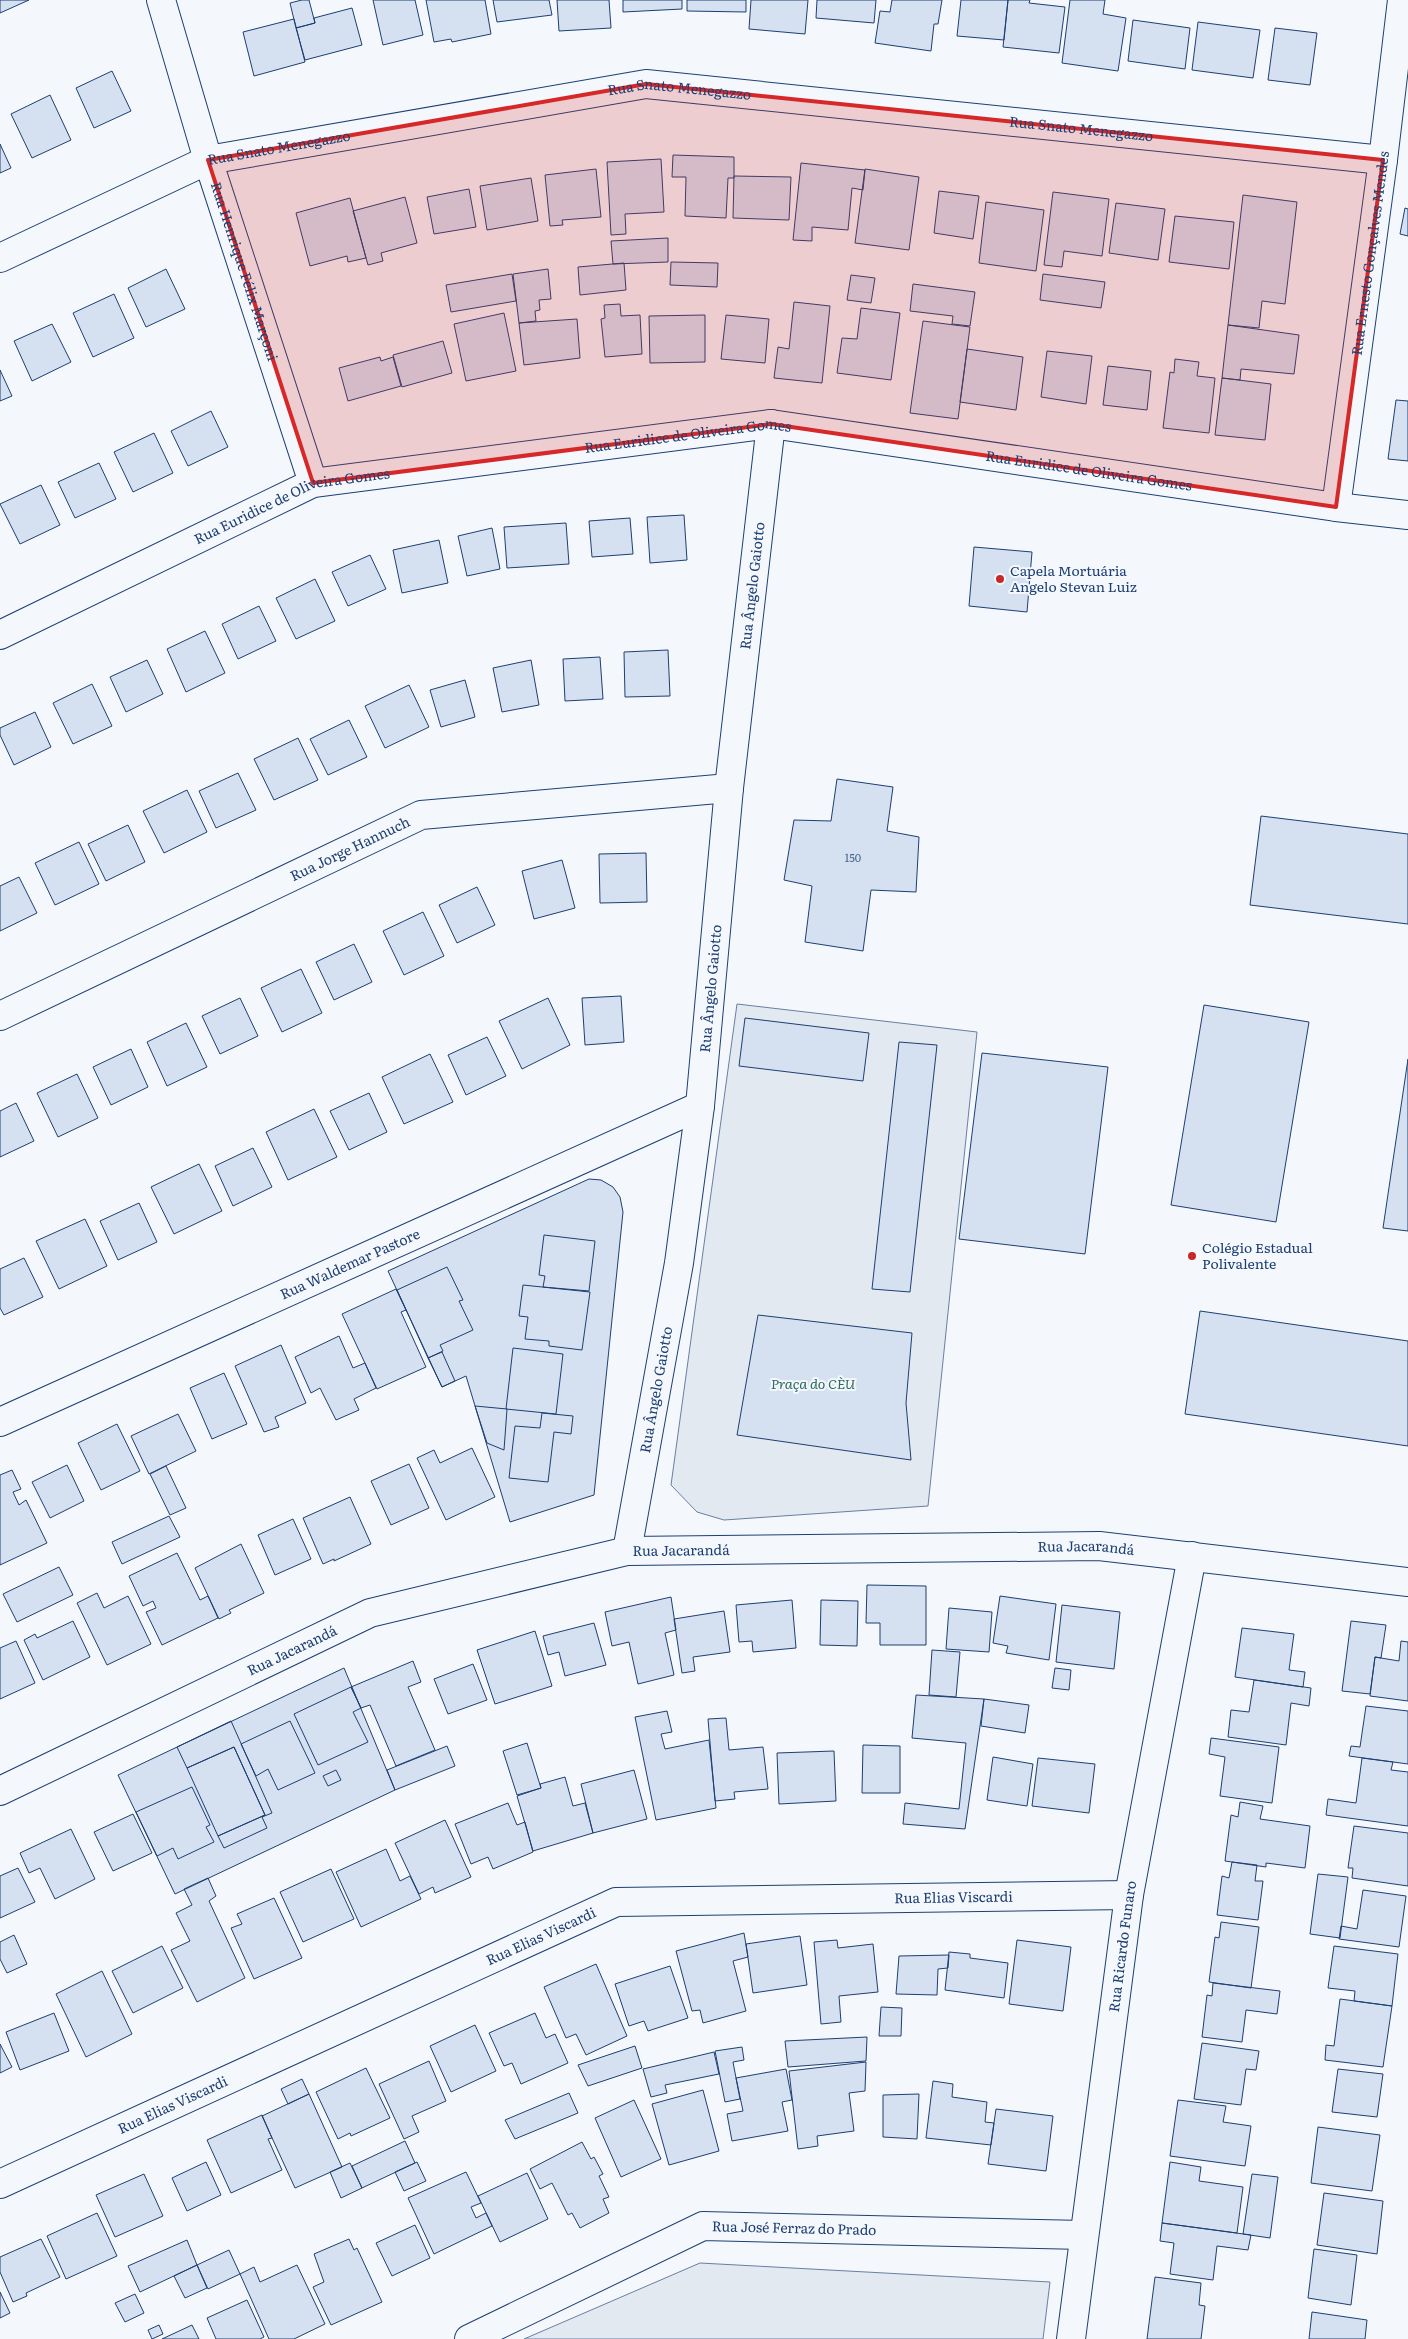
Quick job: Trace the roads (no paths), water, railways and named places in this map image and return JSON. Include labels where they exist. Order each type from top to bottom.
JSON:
[{"type":"street","name":"Rua Henrique Félix Marçoni","points":[[161,0],[208,160],[313,483]]},
{"type":"street","name":"Rua Ernesto Gonçalves Mendes","points":[[1336,507],[1383,160],[1402,0]]},
{"type":"street","name":"Rua Snato Menegazzo","points":[[0,258],[208,160],[646,84],[1383,160]]},
{"type":"street","name":"Rua Euridice de Oliveira Gomes","points":[[0,635],[313,483],[771,424],[1336,507],[1408,515]]},
{"type":"street","name":"Rua Ângelo Gaiotto","points":[[627,1551],[679,1262],[700,1106],[729,788],[771,424]]},
{"type":"street","name":"Rua Jorge Hannuch","points":[[0,1016],[421,814],[729,788]]},
{"type":"street","name":"Rua Waldemar Pastore","points":[[0,1422],[700,1106]]},
{"type":"street","name":"Rua Jacarandá","points":[[0,1791],[370,1613],[627,1551],[1099,1546],[1408,1582]]},
{"type":"street","name":"Rua Ricardo Funaro","points":[[1071,2339],[1129,1894],[1192,1556]]},
{"type":"street","name":"Rua Elias Viscardi","points":[[0,2184],[616,1902],[1129,1894]]},
{"type":"street","name":"Rua José Ferraz do Prado","points":[[469,2339],[703,2226],[1084,2234]]},
{"type":"place","name":"Capela Mortuária Angelo Stevan Luiz","points":[[1000,579]]},
{"type":"place","name":"Colégio Estadual Polivalente","points":[[1192,1256]]},
{"type":"park label","name":"Praça do CÈU","points":[[813,1384]]}]
